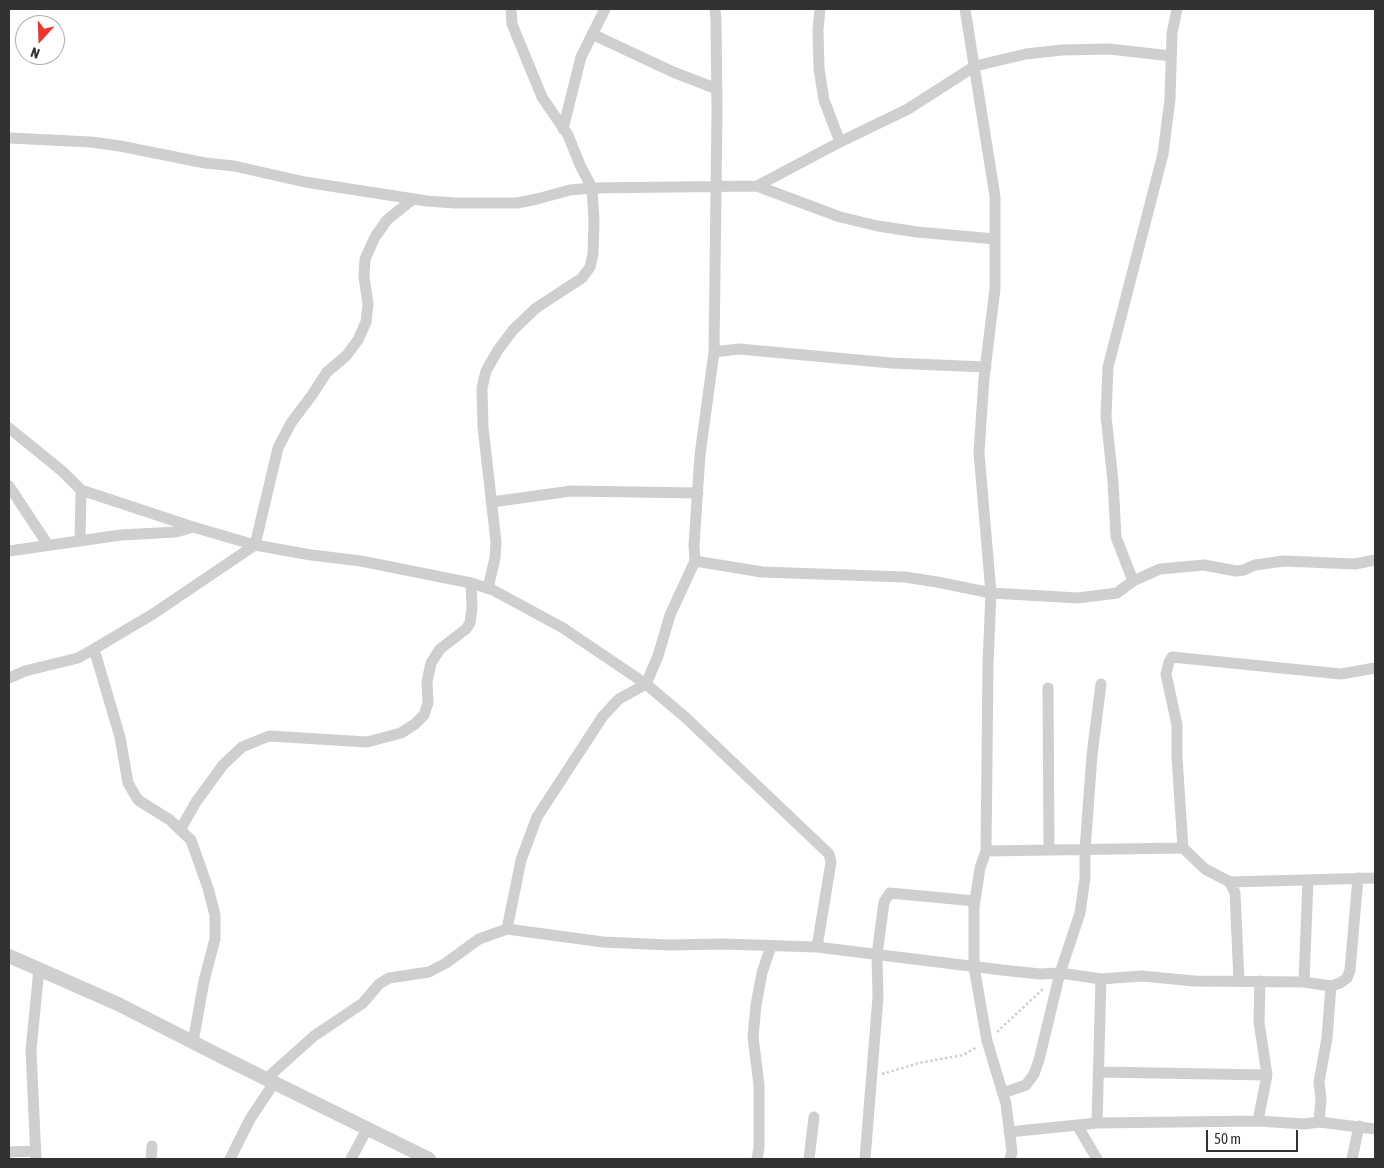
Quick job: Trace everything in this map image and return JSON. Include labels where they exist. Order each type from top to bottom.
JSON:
[{"type":"street","points":[[488,588],[495,558],[496,542],[483,428],[482,388],[486,371],[498,350],[513,330],[536,308],[582,278],[590,267],[593,254],[592,188],[564,129],[542,97],[512,24],[511,9]]},
{"type":"street","points":[[564,129],[581,57],[605,9]]},
{"type":"street","points":[[506,928],[521,860],[537,817],[603,716],[619,700],[646,684],[658,656],[670,614],[695,561],[694,545],[700,455],[714,352],[717,89],[715,9]]},
{"type":"street","points":[[820,9],[818,69],[824,100],[840,142]]},
{"type":"street","points":[[965,9],[995,196],[995,289],[979,453],[991,594],[988,664],[986,851],[980,868],[975,901],[974,967],[987,1041],[1003,1093],[1010,1132],[1012,1152],[1010,1159]]},
{"type":"street","points":[[1133,581],[1116,537],[1113,481],[1106,416],[1108,367],[1163,154],[1170,99],[1172,33],[1177,9]]},
{"type":"street","points":[[592,34],[673,72],[717,89]]},
{"type":"street","points":[[757,186],[908,109],[975,66],[1026,54],[1062,50],[1109,49],[1171,56]]},
{"type":"street","points":[[9,138],[72,141],[120,146],[206,163],[234,166],[305,182],[413,199],[455,203],[517,203],[570,190],[592,188],[757,186],[840,217],[878,226],[995,239]]},
{"type":"street","points":[[9,678],[25,670],[78,658],[153,614],[255,545],[278,448],[290,423],[327,372],[346,356],[358,340],[366,322],[368,304],[364,278],[365,259],[387,220],[413,199]]},
{"type":"street","points":[[714,352],[739,349],[986,368]]},
{"type":"street","points":[[9,428],[62,471],[81,490],[193,528],[255,545],[360,562],[488,588],[519,602],[564,628],[646,684],[685,717],[795,824],[829,854],[831,862],[817,947]]},
{"type":"street","points":[[9,486],[12,497],[48,545]]},
{"type":"street","points":[[80,540],[81,490]]},
{"type":"street","points":[[492,502],[571,491],[698,493]]},
{"type":"street","points":[[9,551],[80,540],[121,535],[176,532],[193,528]]},
{"type":"street","points":[[695,561],[762,572],[905,577],[991,594],[1078,598],[1117,593],[1133,581],[1160,570],[1204,565],[1236,571],[1255,565],[1284,561],[1355,564],[1375,560]]},
{"type":"street","points":[[180,830],[196,802],[223,765],[242,747],[268,736],[367,742],[400,733],[415,724],[424,715],[428,703],[427,682],[431,663],[440,649],[466,629],[470,622],[472,608],[470,583]]},
{"type":"street","points":[[94,649],[120,737],[128,783],[138,800],[170,820],[191,840],[208,888],[215,915],[215,939],[204,981],[193,1042]]},
{"type":"street","points":[[1375,668],[1341,674],[1172,657],[1166,674],[1177,725],[1177,757],[1183,848],[1205,869],[1230,882],[1375,878]]},
{"type":"street","points":[[1003,1093],[1026,1085],[1034,1074],[1060,973],[1080,913],[1085,878],[1085,850],[1092,756],[1101,684]]},
{"type":"street","points":[[1048,688],[1049,850]]},
{"type":"street","points":[[986,851],[1183,848]]},
{"type":"street","points":[[230,1159],[270,1081],[314,1036],[363,1003],[379,984],[389,978],[429,972],[446,963],[480,939],[506,928],[604,942],[817,947],[974,967],[1040,974],[1060,973],[1100,979],[1142,976],[1194,982],[1304,982],[1331,986],[1347,978],[1350,970],[1358,878]]},
{"type":"street","points":[[1304,982],[1308,880]]},
{"type":"street","points":[[1230,882],[1235,893],[1239,981]]},
{"type":"street","points":[[865,1159],[878,997],[877,955],[884,902],[890,893],[975,901]]},
{"type":"street","points":[[757,1159],[759,1148],[759,1085],[753,1037],[762,973],[771,946]]},
{"type":"street","points":[[9,956],[118,1004],[429,1159]]},
{"type":"street","points":[[9,1152],[36,1155],[31,1050],[38,968]]},
{"type":"street","points":[[1097,1123],[1100,1072],[1100,979]]},
{"type":"street","points":[[1258,1121],[1267,1075],[1259,1022],[1260,981]]},
{"type":"street","points":[[1319,1122],[1321,1099],[1318,1082],[1327,1038],[1331,986]]},
{"type":"street","points":[[1100,1072],[1267,1075]]},
{"type":"street","points":[[810,1159],[814,1117]]},
{"type":"street","points":[[1010,1132],[1097,1123],[1258,1121],[1304,1124],[1319,1122],[1375,1129]]},
{"type":"street","points":[[1077,1125],[1097,1159]]},
{"type":"street","points":[[1352,1159],[1359,1126]]},
{"type":"street","points":[[351,1159],[367,1129]]},
{"type":"street","points":[[151,1159],[152,1146]]},
{"type":"path","points":[[871,1077],[919,1063],[964,1055],[987,1041],[1060,973]]}]
